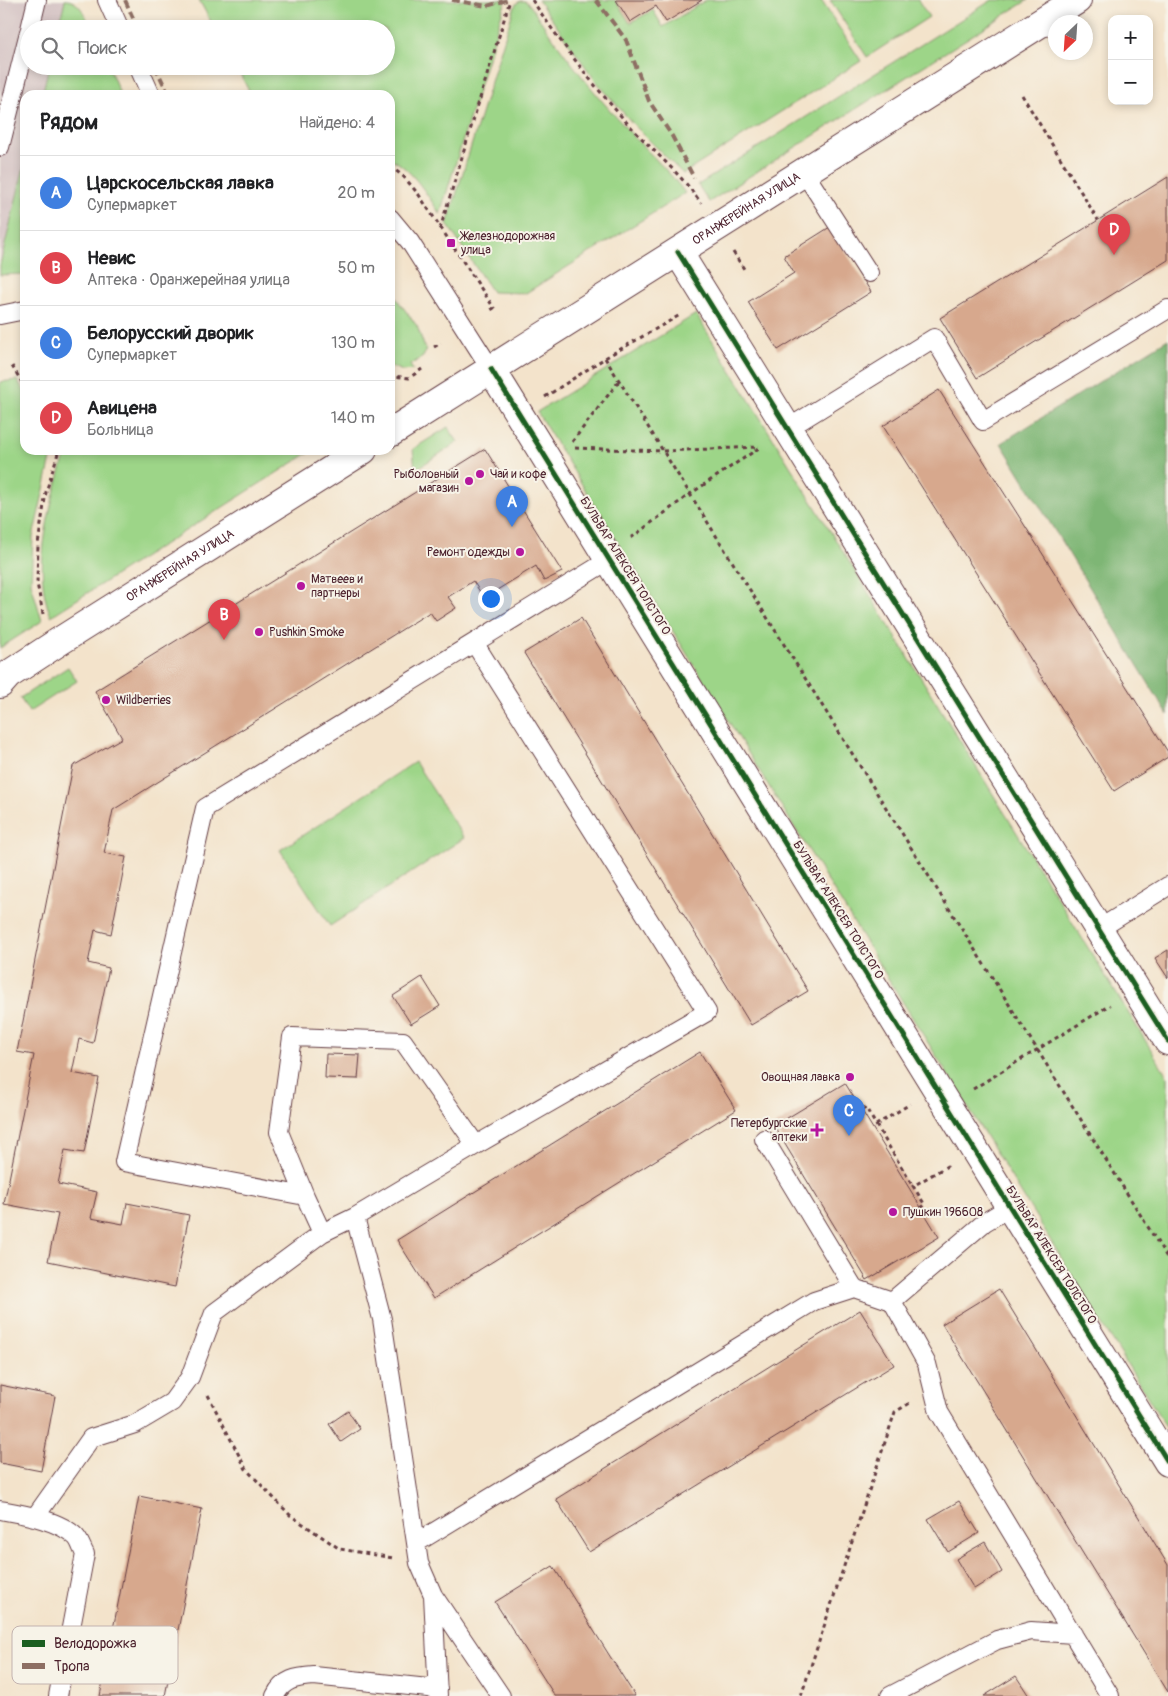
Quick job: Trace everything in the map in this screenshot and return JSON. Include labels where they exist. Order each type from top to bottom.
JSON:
[{"type":"street","name":"ОРАНЖЕРЕЙНАЯ УЛИЦА","points":[[395,430],[1077,0]]},
{"type":"street","points":[[678,252],[777,436],[1099,929],[1168,1041]]},
{"type":"street","name":"БУЛЬВАР АЛЕКСЕЯ ТОЛСТОГО","points":[[491,369],[1168,1462]]},
{"type":"street","name":"ОРАНЖЕРЕЙНАЯ УЛИЦА","points":[[0,684],[8,675],[60,641],[355,455]]},
{"type":"lane","points":[[32,20],[37,0]]},
{"type":"lane","points":[[107,0],[116,20]]},
{"type":"lane","points":[[0,147],[20,66]]},
{"type":"lane","points":[[142,75],[149,90]]},
{"type":"lane","points":[[804,172],[869,273]]},
{"type":"lane","points":[[395,224],[410,242],[491,369]]},
{"type":"lane","points":[[777,436],[934,338],[984,422],[1168,309]]},
{"type":"lane","points":[[0,314],[20,311]]},
{"type":"lane","points":[[304,1196],[124,1162],[205,808],[609,560]]},
{"type":"lane","points":[[35,1517],[91,1438],[135,1424],[172,1402],[190,1377],[214,1313],[322,1233],[355,1217],[707,1012],[475,644]]},
{"type":"lane","points":[[1099,929],[1168,886]]},
{"type":"lane","points":[[322,1233],[304,1196],[279,1132],[292,1038],[403,1041],[476,1145]]},
{"type":"lane","points":[[764,1139],[854,1288]]},
{"type":"lane","points":[[892,1301],[985,1222],[1010,1207]]},
{"type":"lane","points":[[355,1217],[382,1319],[419,1563],[433,1595],[501,1696]]},
{"type":"lane","points":[[416,1543],[814,1301],[854,1288],[892,1301],[927,1364],[939,1412],[1110,1696]]},
{"type":"lane","points":[[0,1510],[35,1517],[65,1528],[78,1538],[85,1554],[71,1626]]},
{"type":"lane","points":[[275,1696],[279,1688],[296,1677],[314,1676],[438,1692],[433,1595]]},
{"type":"lane","points":[[890,1696],[997,1640],[1031,1631],[1073,1634]]},
{"type":"path","points":[[440,229],[510,0]]},
{"type":"path","points":[[532,0],[592,82],[632,128],[687,183],[696,196]]},
{"type":"path","points":[[1022,95],[1098,220]]},
{"type":"path","points":[[395,170],[414,189],[494,308],[489,311]]},
{"type":"path","points":[[543,399],[605,358],[683,313]]},
{"type":"path","points":[[434,347],[441,343]]},
{"type":"path","points":[[605,358],[1168,1259]]},
{"type":"path","points":[[12,366],[20,379]]},
{"type":"path","points":[[395,376],[409,378],[422,369]]},
{"type":"path","points":[[619,381],[568,448],[663,451],[760,448]]},
{"type":"path","points":[[609,560],[633,536],[690,494],[777,436]]},
{"type":"path","points":[[46,619],[36,583],[38,544],[46,492],[57,455]]},
{"type":"path","points":[[947,1105],[1136,990]]},
{"type":"path","points":[[876,1125],[911,1104]]},
{"type":"path","points":[[862,1110],[866,1108],[925,1205],[921,1208]]},
{"type":"path","points":[[913,1186],[949,1165]]},
{"type":"path","points":[[190,1377],[206,1390],[246,1468],[290,1516],[340,1548],[419,1563]]},
{"type":"path","points":[[801,1696],[895,1412],[911,1402]]},
{"type":"shaded area","points":[[0,0],[65,0],[60,20],[20,20],[20,75],[47,75],[43,90],[20,90],[20,183],[0,265]]},
{"type":"green space","points":[[65,0],[75,3],[85,14],[87,20],[60,20]]},
{"type":"green space","points":[[199,0],[506,0],[440,214],[412,175],[395,161],[395,90],[248,90],[241,75],[395,75],[395,20],[210,20]]},
{"type":"green space","points":[[538,0],[615,0],[630,23],[653,10],[663,27],[706,0],[821,0],[861,61],[683,174],[634,125],[595,80]]},
{"type":"green space","points":[[830,0],[918,0],[929,17],[867,57]]},
{"type":"green space","points":[[992,0],[1028,0],[709,202],[698,185]]},
{"type":"green space","points":[[520,1],[525,1],[529,4],[587,83],[685,193],[526,293],[492,292],[447,224],[513,11],[516,4]]},
{"type":"green space","points":[[47,75],[112,75],[119,90],[43,90]]},
{"type":"green space","points":[[20,183],[20,274],[0,275],[0,265]]},
{"type":"green space","points":[[395,297],[417,326],[426,351],[423,357],[410,365],[413,370],[403,371],[395,368]]},
{"type":"green space","points":[[696,314],[1168,1077],[1168,1430],[537,412]]},
{"type":"green space","points":[[1168,339],[1168,715],[1001,443]]},
{"type":"green space","points":[[17,380],[20,384],[20,455],[52,455],[33,537],[31,583],[42,621],[0,648],[0,382]]},
{"type":"green space","points":[[448,427],[458,442],[415,470],[413,449]]},
{"type":"green space","points":[[65,455],[305,455],[51,616],[45,597],[43,555],[55,489]]},
{"type":"green space","points":[[68,667],[77,681],[29,712],[20,698]]},
{"type":"green space","points":[[415,762],[464,838],[330,926],[280,850]]},
{"type":"building","points":[[616,0],[702,0],[666,22],[656,6],[630,22]]},
{"type":"building","points":[[1168,177],[1168,260],[977,378],[940,318]]},
{"type":"building","points":[[830,227],[871,292],[778,350],[748,302],[794,273],[784,256]]},
{"type":"building","points":[[939,390],[1168,752],[1168,757],[1114,791],[883,426]]},
{"type":"building","points":[[485,449],[562,572],[544,581],[536,566],[484,598],[473,581],[448,597],[456,608],[436,621],[430,612],[113,810],[104,853],[126,857],[111,934],[95,930],[88,963],[109,968],[93,1043],[79,1039],[72,1073],[99,1078],[84,1153],[65,1150],[58,1184],[97,1192],[91,1218],[123,1224],[127,1203],[189,1215],[175,1287],[48,1261],[58,1214],[4,1204],[34,1055],[17,1052],[73,766],[122,738],[95,691]]},
{"type":"building","points":[[581,618],[808,991],[751,1025],[524,653]]},
{"type":"building","points":[[1168,950],[1168,978],[1155,958]]},
{"type":"building","points":[[422,977],[440,1006],[411,1024],[393,996]]},
{"type":"building","points":[[700,1052],[736,1110],[434,1298],[397,1240]]},
{"type":"building","points":[[326,1054],[360,1055],[358,1079],[325,1078]]},
{"type":"building","points":[[845,1083],[939,1237],[867,1280],[774,1126]]},
{"type":"building","points":[[999,1289],[1168,1565],[1168,1692],[942,1324]]},
{"type":"building","points":[[860,1310],[894,1365],[589,1552],[556,1499]]},
{"type":"building","points":[[0,1385],[55,1396],[41,1471],[0,1463]]},
{"type":"building","points":[[348,1411],[360,1429],[341,1442],[329,1424]]},
{"type":"building","points":[[139,1496],[202,1509],[178,1630],[178,1626],[114,1626]]},
{"type":"building","points":[[959,1501],[979,1533],[948,1552],[928,1519]]},
{"type":"building","points":[[985,1542],[1002,1572],[974,1589],[956,1559]]},
{"type":"building","points":[[553,1566],[635,1696],[555,1696],[495,1602]]},
{"type":"building","points":[[1016,1676],[1029,1696],[984,1696]]},
{"type":"building","points":[[102,1684],[167,1684],[165,1696],[100,1696]]},
{"type":"marked path","points":[[125,0],[134,20]]},
{"type":"marked path","points":[[452,0],[487,6],[507,0]]},
{"type":"marked path","points":[[596,0],[626,40],[649,101],[672,136],[694,178]]},
{"type":"marked path","points":[[159,75],[167,90]]},
{"type":"cycle path","points":[[678,252],[1168,1041]]},
{"type":"cycle path","points":[[491,369],[1168,1462]]},
{"type":"place","name":"Железнодорожная улица","points":[[451,243]]},
{"type":"place","name":"Авицена","points":[[1114,255]]},
{"type":"place","name":"Чай и кофе","points":[[480,474]]},
{"type":"place","name":"Рыболовный магазин","points":[[469,481]]},
{"type":"place","name":"Царскосельская лавка","points":[[512,527]]},
{"type":"place","name":"Ремонт одежды","points":[[520,552]]},
{"type":"place","name":"Матвеев и партнеры","points":[[301,586]]},
{"type":"place","name":"Pushkin Smoke","points":[[259,632]]},
{"type":"place","name":"Невис","points":[[224,640]]},
{"type":"place","name":"Wildberries","points":[[106,700]]},
{"type":"place","name":"Овощная лавка","points":[[850,1077]]},
{"type":"place","name":"Петербургские аптеки","points":[[817,1130]]},
{"type":"place","name":"Белорусский дворик","points":[[849,1136]]},
{"type":"place","name":"Пушкин 196608","points":[[893,1212]]}]
